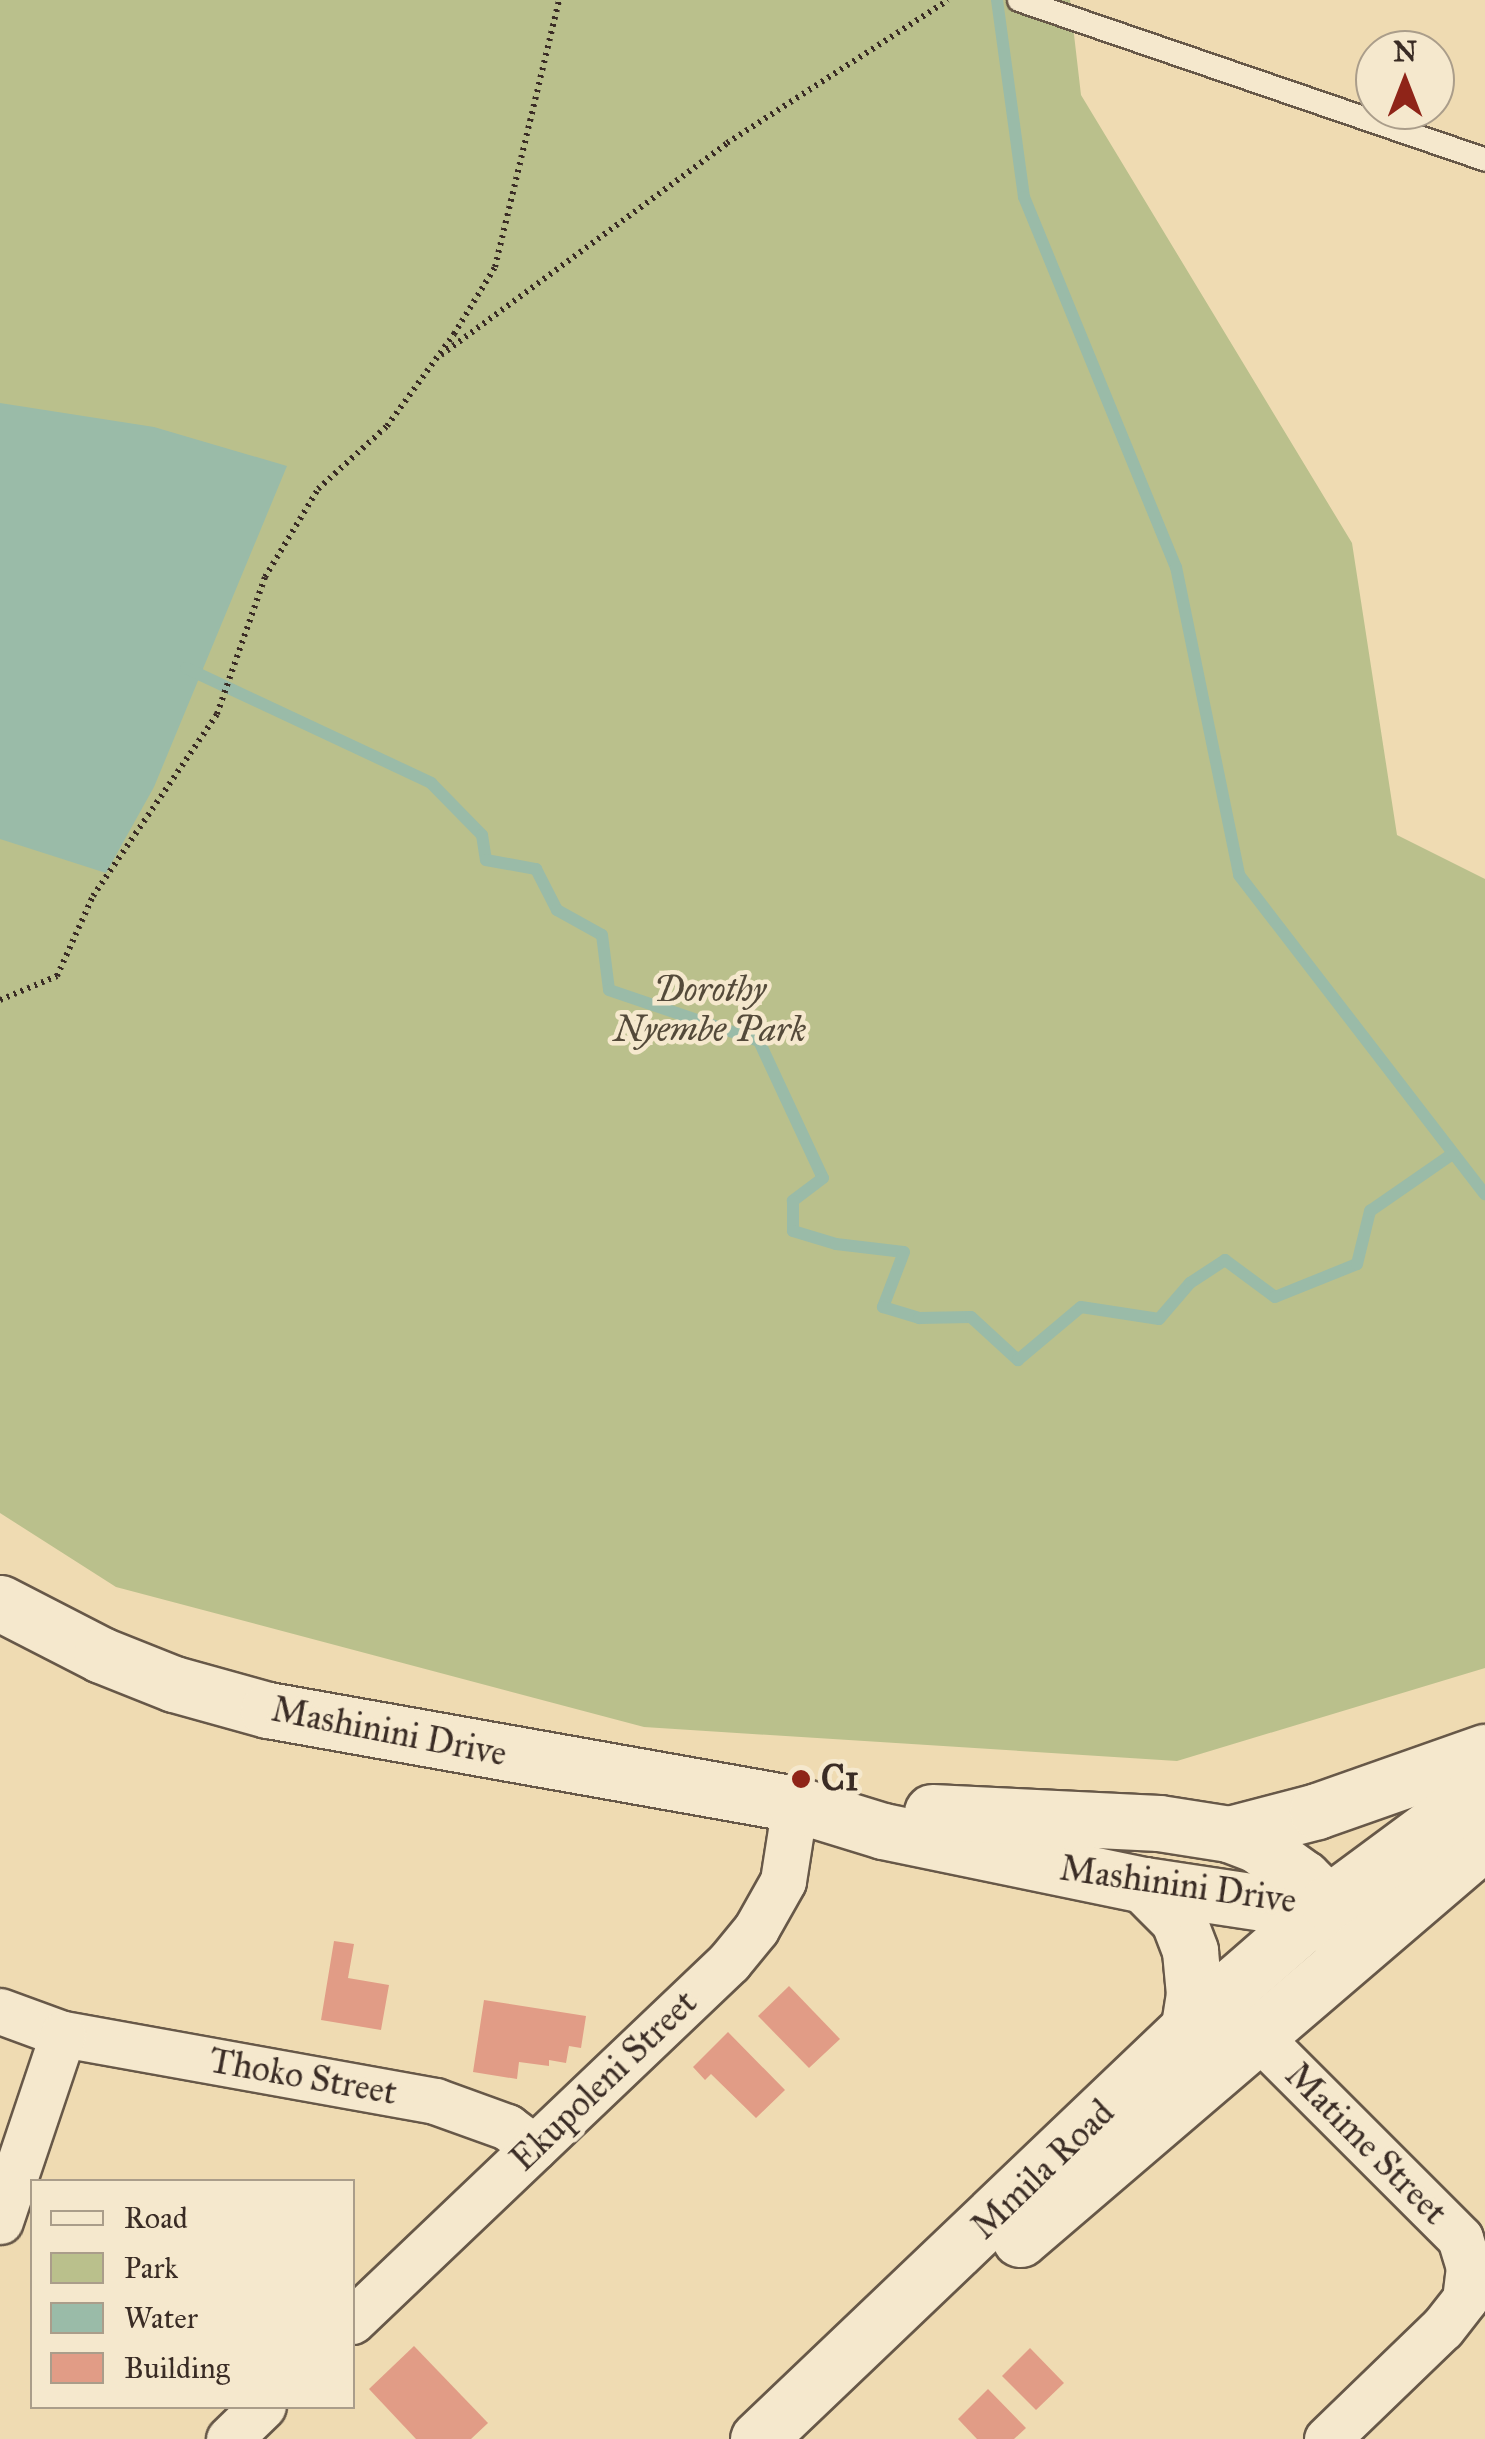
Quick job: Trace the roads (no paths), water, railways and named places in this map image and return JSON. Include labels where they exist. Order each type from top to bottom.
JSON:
[{"type":"main road","name":"Mashinini Drive","points":[[0,1603],[119,1662],[174,1684],[268,1710],[794,1804],[1104,1824],[1159,1823],[1229,1834],[1284,1862],[1328,1903],[1326,1976]]},
{"type":"main road","points":[[1229,1834],[1317,1810],[1485,1752]]},
{"type":"main road","name":"Mmila Road","points":[[758,2439],[1328,1903],[1485,1786]]},
{"type":"main road","name":"Mashinini Drive","points":[[794,1804],[883,1831],[1144,1885],[1277,1905],[1328,1903],[1384,1889],[1421,1869],[1485,1822]]},
{"type":"main road","name":"Mmila Road","points":[[802,2439],[1003,2254],[1485,1841]]},
{"type":"main road","points":[[1144,1885],[1178,1919],[1190,1950],[1194,1994],[1188,2031]]},
{"type":"street","name":"Ekupoleni Street","points":[[355,2317],[729,1962],[756,1929],[783,1881],[794,1804]]},
{"type":"street","name":"Thoko Street","points":[[0,2011],[63,2034],[435,2101],[507,2127],[534,2148]]},
{"type":"street","points":[[0,2221],[63,2034]]},
{"type":"street","name":"Matime Street","points":[[1256,2035],[1460,2238],[1477,2263],[1465,2298],[1442,2328],[1326,2439]]},
{"type":"street","points":[[229,2439],[259,2409]]},
{"type":"lane","points":[[1019,0],[1485,160]]},
{"type":"water","points":[[0,403],[154,427],[287,466],[154,787],[106,873],[0,839]]},
{"type":"waterway","points":[[997,0],[1024,197],[1176,567],[1239,875],[1485,1194]]},
{"type":"waterway","points":[[186,668],[431,783],[482,835],[486,860],[536,869],[557,910],[602,935],[609,990],[759,1041],[823,1178],[793,1201],[793,1231],[836,1244],[904,1252],[883,1307],[919,1318],[971,1317],[1018,1360],[1081,1307],[1159,1319],[1190,1283],[1225,1260],[1275,1297],[1357,1264],[1370,1211],[1451,1155]]},
{"type":"place","name":"C1","points":[[801,1779]]},
{"type":"park label","name":"Dorothy Nyembe Park","points":[[710,1010]]}]
